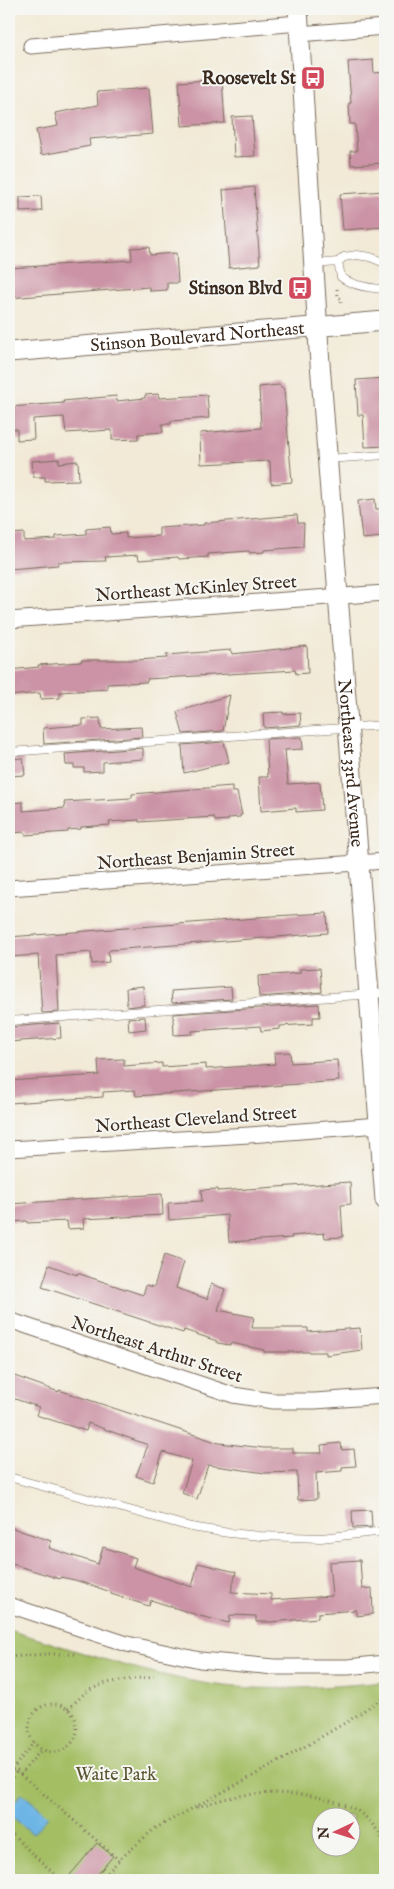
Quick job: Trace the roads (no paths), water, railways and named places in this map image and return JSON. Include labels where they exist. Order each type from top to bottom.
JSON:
[{"type":"street","points":[[32,46],[298,22],[385,27]]},
{"type":"street","name":"Northeast 33rd Avenue","points":[[298,22],[317,326],[348,728],[359,863],[377,994],[385,1200]]},
{"type":"street","name":"Stinson Boulevard Northeast","points":[[9,352],[385,321]]},
{"type":"street","name":"Northeast McKinley Street","points":[[9,620],[385,593]]},
{"type":"street","name":"Northeast Benjamin Street","points":[[9,888],[385,861]]},
{"type":"street","name":"Northeast Cleveland Street","points":[[9,1149],[382,1126]]},
{"type":"street","name":"Northeast Arthur Street","points":[[9,1320],[233,1396],[274,1401],[307,1401],[385,1396]]},
{"type":"street","points":[[9,1605],[127,1644],[200,1660],[274,1667],[348,1667],[385,1663]]},
{"type":"lane","points":[[314,264],[338,262],[344,257],[357,255],[370,257],[385,264]]},
{"type":"lane","points":[[338,262],[341,277],[347,282],[372,288],[383,289],[385,287]]},
{"type":"lane","points":[[327,459],[385,455]]},
{"type":"lane","points":[[9,752],[385,725]]},
{"type":"lane","points":[[9,1021],[377,994]]},
{"type":"lane","points":[[9,1477],[190,1527],[219,1532],[260,1536],[321,1538],[385,1531]]},
{"type":"water","points":[[22,1793],[48,1816],[33,1834],[9,1814],[9,1809]]},
{"type":"place","name":"Roosevelt St","points":[[313,78]]},
{"type":"place","name":"Stinson Blvd","points":[[300,288]]},
{"type":"park label","name":"Waite Park","points":[[116,1774]]}]
